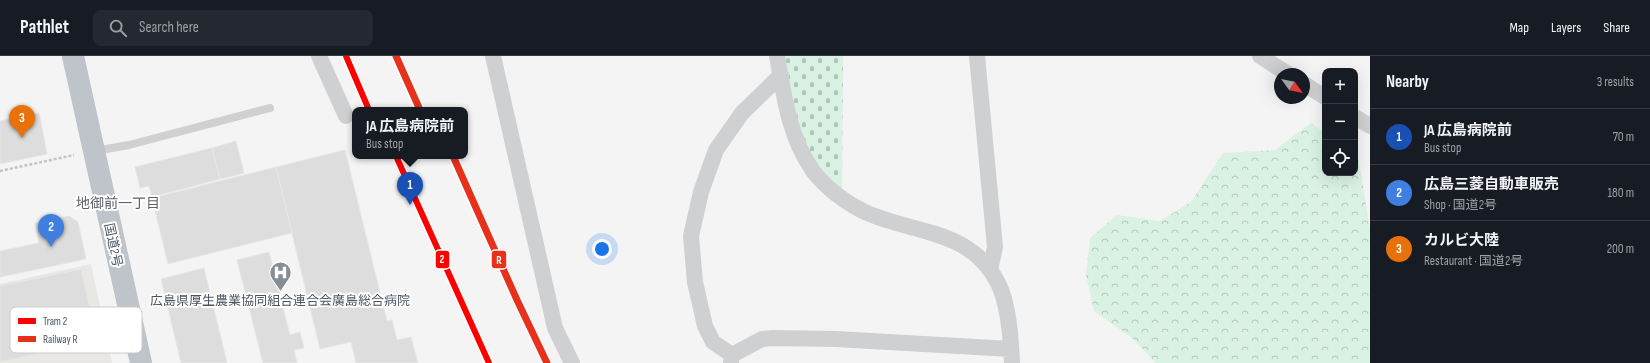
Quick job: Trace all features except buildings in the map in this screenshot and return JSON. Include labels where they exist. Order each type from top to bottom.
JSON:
[{"type":"highway","name":"国道2号","points":[[73,56],[128,307]]},
{"type":"highway","name":"国道2号","points":[[138,353],[140,363]]},
{"type":"street","points":[[319,56],[346,116]]},
{"type":"street","points":[[493,56],[555,328],[572,363]]},
{"type":"street","points":[[777,56],[787,112],[793,133],[802,153],[814,172],[829,188],[846,201],[865,212],[955,240],[980,258],[998,283],[1003,297],[1012,356],[836,339],[773,338],[762,339],[732,359],[713,342],[705,326],[695,282],[691,236],[701,192],[716,150],[742,113],[780,75]]},
{"type":"street","points":[[977,56],[996,247],[990,270]]},
{"type":"street","points":[[1260,56],[1279,68]]},
{"type":"street","points":[[1310,88],[1322,96]]},
{"type":"street","points":[[1358,118],[1370,126]]},
{"type":"lane","points":[[94,152],[129,145],[270,108]]},
{"type":"path","points":[[0,172],[94,152]]},
{"type":"shaded area","points":[[91,264],[100,307],[10,307],[10,353],[110,353],[112,363],[0,363],[0,284]]},
{"type":"green space","points":[[785,56],[843,56],[842,189],[827,175],[815,160],[800,129],[791,94]]},
{"type":"green space","points":[[1311,123],[1322,131],[1322,176],[1358,176],[1358,156],[1370,229],[1370,363],[1156,363],[1132,338],[1094,311],[1086,275],[1090,238],[1117,215],[1160,221],[1191,202],[1223,153],[1275,150]]},
{"type":"tram line","name":"2","points":[[346,56],[368,107]]},
{"type":"tram line","name":"2","points":[[397,159],[489,363]]},
{"type":"rail line","name":"R","points":[[396,56],[419,107]]},
{"type":"rail line","name":"R","points":[[454,159],[517,300],[547,363]]},
{"type":"place","name":"カルビ大陸","points":[[22,138]]},
{"type":"place","name":"JA 広島病院前","points":[[410,205]]},
{"type":"place","name":"広島三菱自動車販売","points":[[51,247]]},
{"type":"place","name":"広島県厚生農業協同組合連合会廣島総合病院","points":[[280,292]]},
{"type":"district","name":"地御前一丁目","points":[[118,203]]}]
